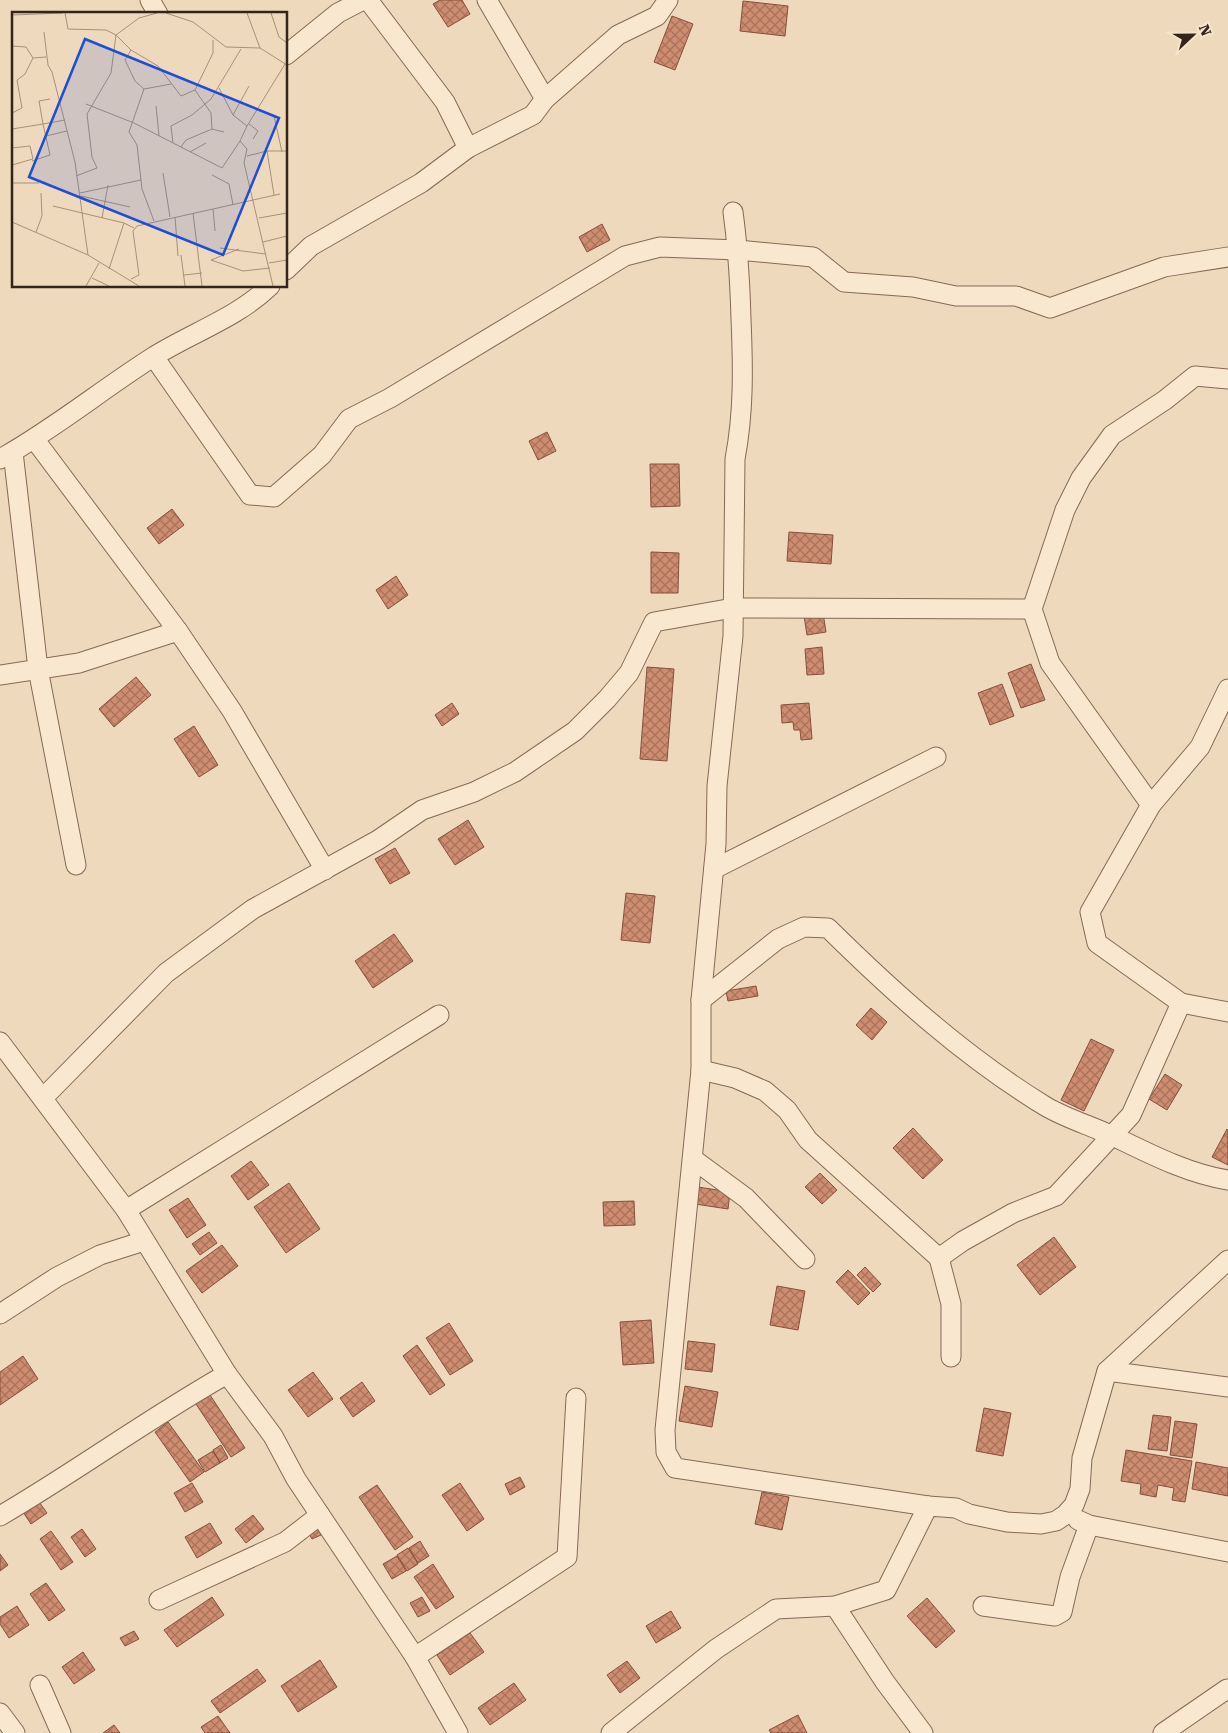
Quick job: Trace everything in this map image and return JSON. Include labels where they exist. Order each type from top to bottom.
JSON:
[{"type":"street","points":[[150,0],[157,12]]},
{"type":"street","points":[[288,52],[338,13],[363,0]]},
{"type":"street","points":[[368,0],[445,102],[468,148]]},
{"type":"street","points":[[486,0],[545,99]]},
{"type":"street","points":[[288,268],[311,246],[421,183],[468,148],[533,115],[545,99],[618,35],[657,16],[668,0]]},
{"type":"street","points":[[733,212],[738,250],[743,382],[740,435],[735,459],[732,645],[716,786],[714,869],[701,1000],[701,1070],[665,1430],[666,1452],[675,1468],[928,1506],[956,1508],[969,1514],[1007,1522],[1041,1524],[1056,1521],[1074,1505],[1080,1489],[1082,1458],[1107,1371],[1228,1260]]},
{"type":"street","points":[[154,356],[250,495],[274,496],[322,455],[349,419],[390,398],[625,256],[660,247],[738,250],[813,257],[844,282],[913,287],[956,296],[1016,296],[1050,308],[1164,267],[1228,257]]},
{"type":"street","points":[[76,865],[38,669],[6,455],[35,440],[154,356],[255,301],[268,288]]},
{"type":"street","points":[[1151,805],[1050,663],[1032,609],[1064,510],[1081,478],[1112,435],[1165,400],[1196,376],[1228,379]]},
{"type":"street","points":[[35,440],[178,630],[232,711],[325,870]]},
{"type":"street","points":[[43,1098],[166,972],[253,909],[378,840],[422,810],[474,792],[515,772],[576,732],[629,673],[654,622],[733,608],[1032,609]]},
{"type":"street","points":[[0,675],[79,663],[178,630]]},
{"type":"street","points":[[1228,689],[1200,747],[1151,805],[1090,912],[1097,943],[1181,1003],[1228,1012]]},
{"type":"street","points":[[714,869],[936,757]]},
{"type":"street","points":[[701,1000],[778,939],[804,928],[828,928],[896,994],[978,1060],[1047,1107],[1160,1158],[1213,1178],[1228,1180]]},
{"type":"street","points":[[939,1258],[963,1241],[1013,1213],[1056,1196],[1113,1136],[1131,1115],[1181,1003]]},
{"type":"street","points":[[126,1210],[439,1015]]},
{"type":"street","points":[[0,1042],[126,1210],[227,1374],[272,1436],[296,1479],[415,1657],[458,1733]]},
{"type":"street","points":[[701,1070],[735,1078],[765,1091],[787,1110],[808,1140],[939,1258],[951,1304],[951,1357]]},
{"type":"street","points":[[693,1159],[746,1198],[805,1258]]},
{"type":"street","points":[[0,1314],[57,1277],[100,1255],[144,1240]]},
{"type":"street","points":[[1107,1371],[1228,1387]]},
{"type":"street","points":[[0,1516],[56,1483],[182,1399],[227,1374]]},
{"type":"street","points":[[415,1657],[567,1557],[576,1398]]},
{"type":"street","points":[[611,1733],[716,1649],[776,1609],[835,1606],[886,1590],[928,1506]]},
{"type":"street","points":[[159,1600],[285,1542],[320,1515]]},
{"type":"street","points":[[1065,1515],[1089,1525],[1228,1552]]},
{"type":"street","points":[[983,1606],[1055,1616],[1062,1612],[1070,1577],[1089,1525]]},
{"type":"street","points":[[835,1606],[885,1682],[923,1733]]},
{"type":"street","points":[[40,1685],[61,1733]]},
{"type":"street","points":[[1163,1733],[1228,1689]]},
{"type":"street","points":[[0,1713],[15,1733]]},
{"type":"building","points":[[440,0],[462,0],[470,14],[448,27],[433,4]]},
{"type":"building","points":[[743,1],[788,6],[785,36],[740,31]]},
{"type":"building","points":[[672,16],[693,24],[675,70],[654,62]]},
{"type":"building","points":[[602,224],[610,240],[587,252],[579,237]]},
{"type":"building","points":[[547,432],[556,451],[538,460],[529,441]]},
{"type":"building","points":[[650,464],[679,464],[680,506],[651,507]]},
{"type":"building","points":[[172,509],[184,525],[159,544],[147,528]]},
{"type":"building","points":[[789,532],[833,535],[831,564],[787,561]]},
{"type":"building","points":[[651,552],[679,553],[678,593],[651,593]]},
{"type":"building","points":[[396,576],[408,595],[388,609],[376,590]]},
{"type":"building","points":[[823,613],[826,632],[807,635],[804,616]]},
{"type":"building","points":[[822,647],[824,674],[807,675],[805,649]]},
{"type":"building","points":[[1031,664],[1045,700],[1021,708],[1008,673]]},
{"type":"building","points":[[647,667],[674,669],[667,761],[640,759]]},
{"type":"building","points":[[136,677],[151,695],[114,727],[99,709]]},
{"type":"building","points":[[1002,684],[1014,716],[990,725],[978,693]]},
{"type":"building","points":[[452,703],[459,714],[442,726],[435,715]]},
{"type":"building","points":[[809,703],[812,739],[801,740],[800,730],[794,730],[793,722],[782,723],[781,705]]},
{"type":"building","points":[[194,726],[218,765],[199,777],[174,739]]},
{"type":"building","points":[[468,820],[484,847],[455,865],[438,839]]},
{"type":"building","points":[[395,848],[410,873],[390,884],[375,859]]},
{"type":"building","points":[[626,893],[655,896],[650,943],[621,940]]},
{"type":"building","points":[[394,934],[413,961],[373,988],[355,961]]},
{"type":"building","points":[[756,986],[758,996],[728,1001],[726,991]]},
{"type":"building","points":[[871,1008],[887,1022],[872,1040],[856,1025]]},
{"type":"building","points":[[1091,1039],[1114,1050],[1084,1111],[1061,1100]]},
{"type":"building","points":[[1165,1074],[1182,1085],[1167,1110],[1149,1099]]},
{"type":"building","points":[[913,1128],[943,1160],[923,1179],[893,1148]]},
{"type":"building","points":[[1228,1130],[1228,1165],[1212,1157]]},
{"type":"building","points":[[251,1161],[269,1185],[248,1200],[231,1176]]},
{"type":"building","points":[[820,1173],[837,1190],[822,1204],[805,1187]]},
{"type":"building","points":[[289,1183],[320,1229],[286,1253],[254,1207]]},
{"type":"building","points":[[698,1187],[730,1192],[728,1209],[695,1204]]},
{"type":"building","points":[[188,1198],[206,1225],[187,1238],[169,1210]]},
{"type":"building","points":[[634,1201],[635,1225],[604,1226],[603,1202]]},
{"type":"building","points":[[209,1232],[217,1243],[200,1255],[192,1244]]},
{"type":"building","points":[[1054,1237],[1076,1267],[1040,1295],[1017,1265]]},
{"type":"building","points":[[222,1245],[238,1266],[202,1293],[186,1271]]},
{"type":"building","points":[[865,1267],[881,1284],[873,1292],[857,1275]]},
{"type":"building","points":[[848,1270],[870,1293],[858,1305],[836,1282]]},
{"type":"building","points":[[777,1286],[805,1291],[798,1330],[770,1325]]},
{"type":"building","points":[[651,1320],[654,1363],[623,1365],[620,1322]]},
{"type":"building","points":[[449,1323],[473,1361],[450,1375],[426,1338]]},
{"type":"building","points":[[688,1341],[715,1344],[712,1372],[685,1369]]},
{"type":"building","points":[[417,1345],[445,1385],[430,1395],[403,1356]]},
{"type":"building","points":[[23,1356],[38,1379],[0,1405],[0,1372]]},
{"type":"building","points":[[313,1372],[333,1399],[308,1417],[288,1390]]},
{"type":"building","points":[[362,1382],[375,1401],[353,1417],[340,1398]]},
{"type":"building","points":[[685,1386],[718,1392],[712,1427],[679,1421]]},
{"type":"building","points":[[208,1392],[245,1448],[231,1457],[194,1401]]},
{"type":"building","points":[[984,1408],[1011,1413],[1003,1456],[976,1451]]},
{"type":"building","points":[[1153,1415],[1171,1417],[1167,1451],[1148,1449]]},
{"type":"building","points":[[1175,1421],[1197,1424],[1192,1458],[1170,1455]]},
{"type":"building","points":[[168,1422],[204,1472],[190,1482],[155,1432]]},
{"type":"building","points":[[221,1445],[228,1458],[220,1463],[213,1450]]},
{"type":"building","points":[[1126,1450],[1192,1461],[1185,1502],[1172,1500],[1174,1488],[1158,1485],[1156,1497],[1140,1494],[1141,1484],[1121,1481]]},
{"type":"building","points":[[213,1451],[220,1463],[205,1472],[198,1460]]},
{"type":"building","points":[[1196,1462],[1228,1468],[1228,1496],[1192,1489]]},
{"type":"building","points":[[520,1477],[525,1487],[510,1495],[505,1484]]},
{"type":"building","points":[[192,1483],[203,1502],[185,1512],[174,1493]]},
{"type":"building","points":[[460,1483],[484,1519],[467,1531],[442,1495]]},
{"type":"building","points":[[377,1485],[413,1537],[395,1550],[359,1497]]},
{"type":"building","points":[[762,1492],[789,1497],[782,1530],[755,1524]]},
{"type":"building","points":[[39,1502],[47,1513],[31,1524],[23,1512]]},
{"type":"building","points":[[253,1515],[264,1529],[246,1543],[235,1529]]},
{"type":"building","points":[[210,1523],[222,1543],[197,1558],[185,1537]]},
{"type":"building","points":[[317,1526],[321,1535],[312,1539],[307,1530]]},
{"type":"building","points":[[82,1529],[96,1549],[85,1557],[71,1537]]},
{"type":"building","points":[[51,1531],[73,1562],[61,1570],[40,1539]]},
{"type":"building","points":[[420,1541],[429,1556],[418,1563],[409,1548]]},
{"type":"building","points":[[408,1548],[418,1564],[407,1571],[397,1555]]},
{"type":"building","points":[[0,1554],[8,1565],[0,1571]]},
{"type":"building","points":[[397,1556],[406,1571],[392,1579],[383,1564]]},
{"type":"building","points":[[433,1564],[454,1597],[436,1609],[414,1577]]},
{"type":"building","points":[[46,1583],[65,1610],[49,1621],[30,1594]]},
{"type":"building","points":[[212,1597],[224,1615],[177,1647],[164,1630]]},
{"type":"building","points":[[422,1597],[430,1611],[418,1617],[410,1603]]},
{"type":"building","points":[[927,1598],[955,1631],[936,1648],[907,1616]]},
{"type":"building","points":[[17,1606],[29,1625],[9,1638],[0,1624],[0,1617]]},
{"type":"building","points":[[671,1611],[681,1628],[656,1643],[646,1626]]},
{"type":"building","points":[[134,1631],[139,1639],[125,1646],[120,1638]]},
{"type":"building","points":[[470,1633],[484,1652],[450,1675],[437,1655]]},
{"type":"building","points":[[83,1652],[95,1670],[74,1684],[62,1667]]},
{"type":"building","points":[[320,1660],[337,1687],[298,1712],[281,1686]]},
{"type":"building","points":[[627,1661],[640,1678],[620,1693],[607,1675]]},
{"type":"building","points":[[257,1669],[266,1681],[220,1713],[211,1701]]},
{"type":"building","points":[[514,1683],[526,1700],[490,1725],[478,1708]]},
{"type":"building","points":[[798,1715],[807,1733],[771,1733],[769,1730]]},
{"type":"building","points":[[218,1716],[230,1733],[205,1733],[201,1727]]},
{"type":"building","points":[[114,1725],[120,1733],[103,1733]]}]
